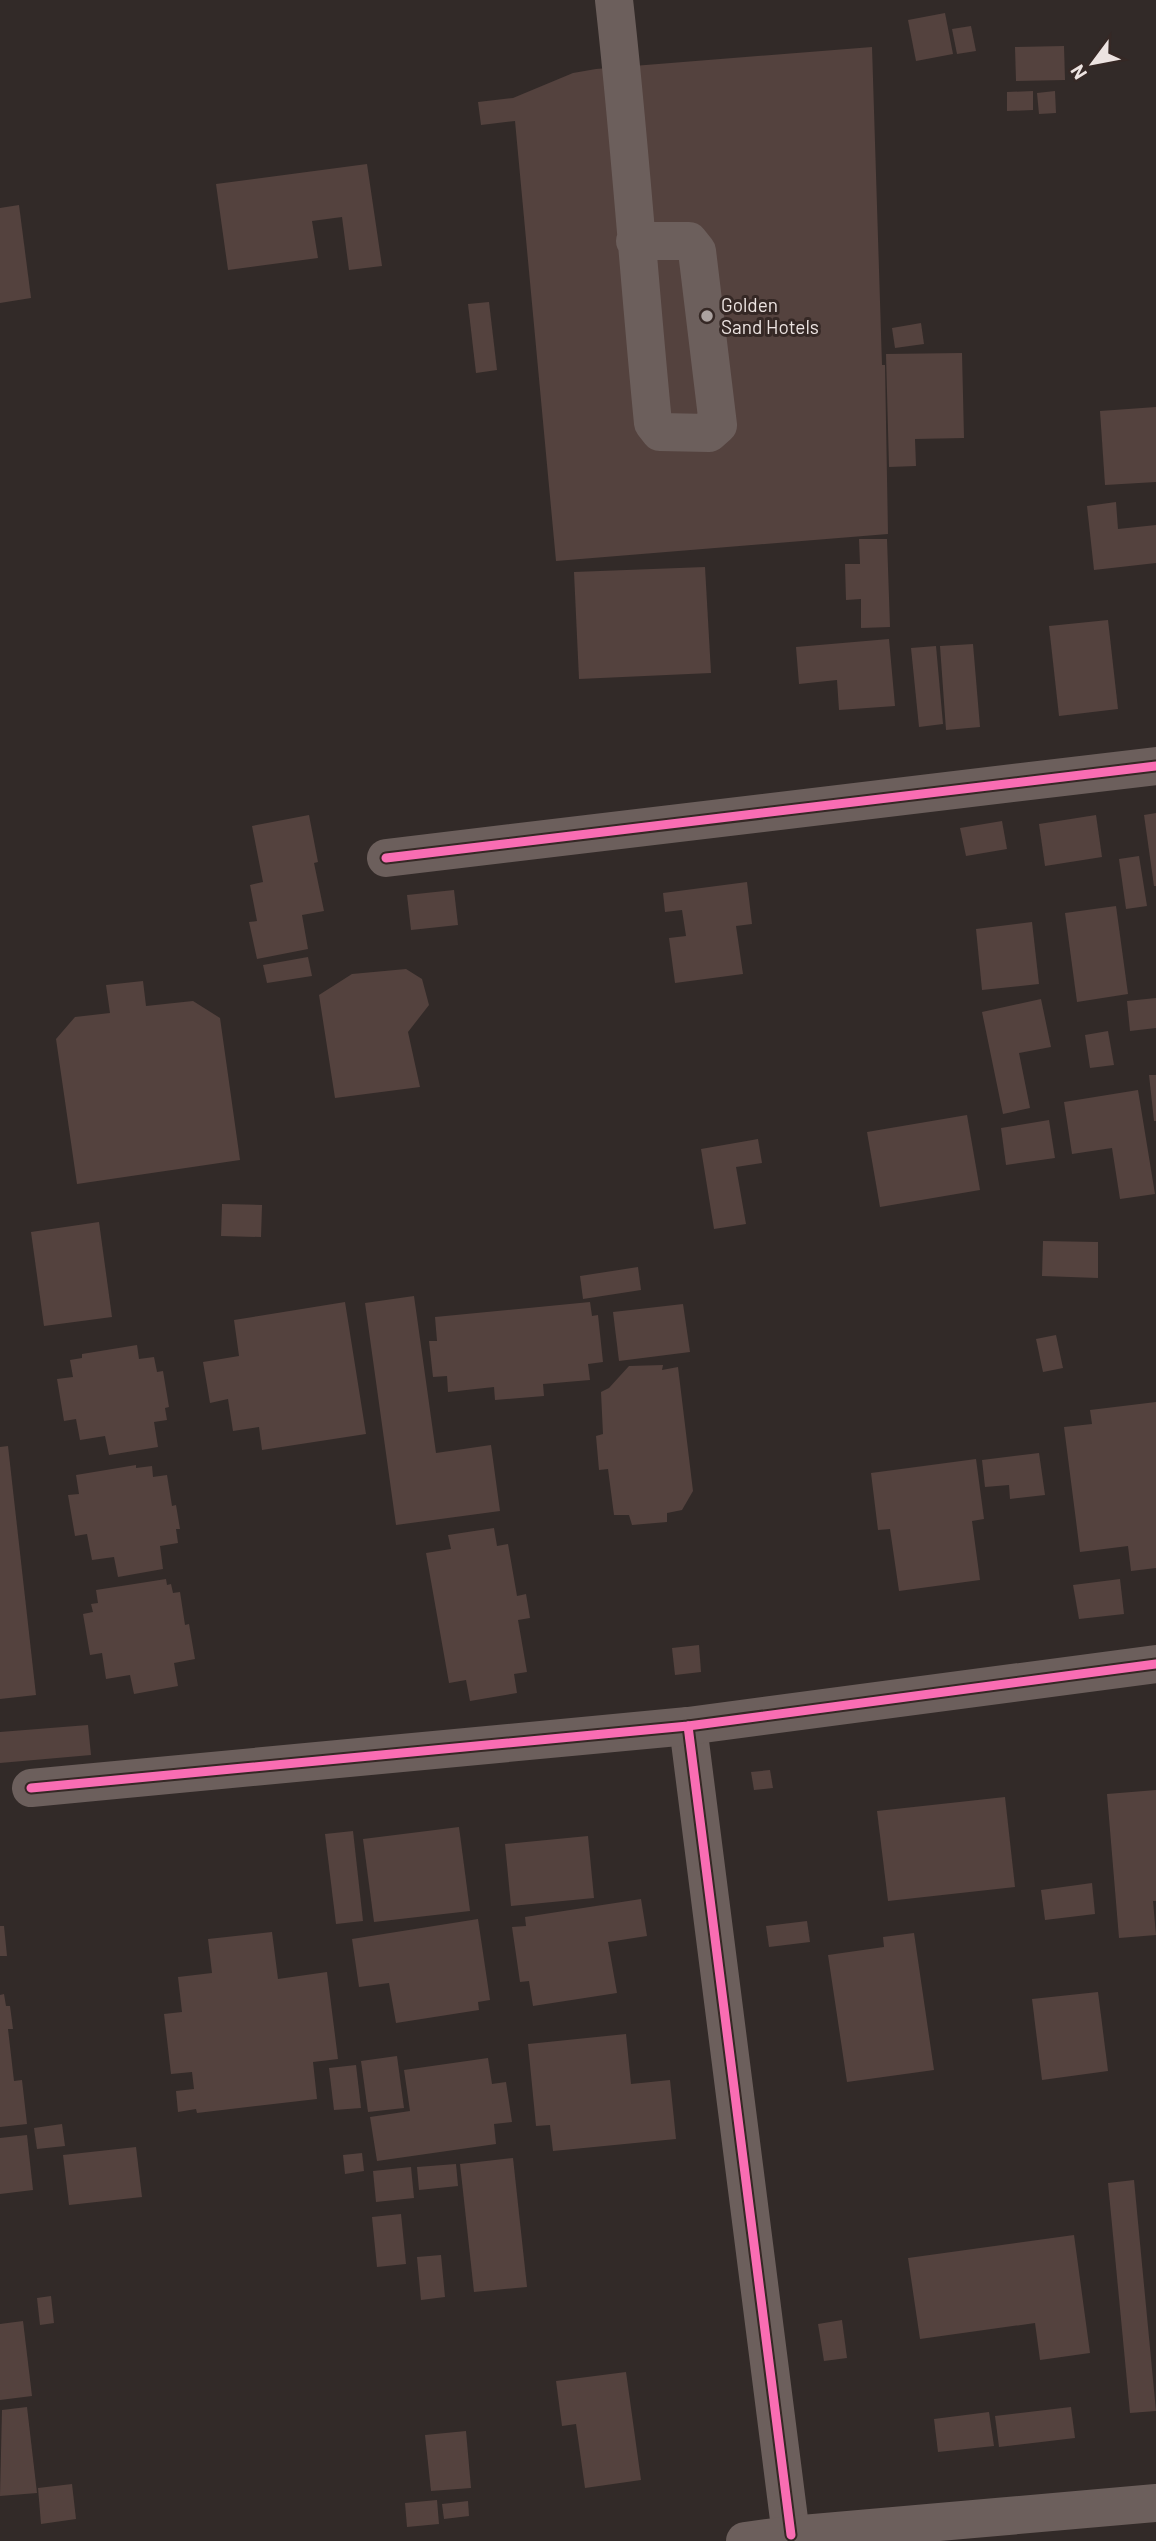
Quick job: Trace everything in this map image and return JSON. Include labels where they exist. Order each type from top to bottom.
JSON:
[{"type":"street","points":[[614,0],[635,241],[653,422],[660,432],[709,433],[718,425],[697,251],[689,241],[635,241]]},
{"type":"street","points":[[386,858],[1156,766]]},
{"type":"street","points":[[31,1788],[688,1726],[1156,1664]]},
{"type":"street","points":[[688,1726],[791,2535]]},
{"type":"street","points":[[745,2541],[1156,2503]]},
{"type":"building","points":[[945,13],[953,54],[916,61],[908,20]]},
{"type":"building","points":[[971,26],[976,51],[957,54],[952,29]]},
{"type":"building","points":[[1064,46],[1065,80],[1016,81],[1015,47]]},
{"type":"building","name":"Golden Sand Hotels","points":[[872,47],[882,365],[885,365],[888,534],[556,561],[515,121],[481,125],[478,102],[513,98],[573,73],[596,69]]},
{"type":"building","points":[[1033,91],[1033,110],[1007,111],[1007,92]]},
{"type":"building","points":[[1055,91],[1056,113],[1039,114],[1037,93]]},
{"type":"building","points":[[367,164],[382,266],[349,270],[342,217],[312,221],[318,258],[228,270],[216,184]]},
{"type":"building","points":[[19,205],[31,298],[0,303],[0,208]]},
{"type":"building","points":[[489,302],[497,370],[476,373],[468,304]]},
{"type":"building","points":[[921,323],[924,344],[895,348],[892,328]]},
{"type":"building","points":[[962,353],[964,438],[915,439],[916,466],[889,467],[886,354]]},
{"type":"building","points":[[1156,407],[1156,482],[1105,485],[1100,411]]},
{"type":"building","points":[[1116,502],[1118,529],[1156,525],[1156,563],[1094,570],[1087,506]]},
{"type":"building","points":[[859,539],[887,539],[890,627],[861,628],[861,599],[846,600],[845,564],[860,564]]},
{"type":"building","points":[[705,567],[711,673],[579,679],[574,572]]},
{"type":"building","points":[[1108,620],[1118,709],[1059,716],[1049,626]]},
{"type":"building","points":[[889,639],[895,706],[839,710],[837,680],[799,684],[796,647]]},
{"type":"building","points":[[973,644],[980,727],[946,730],[940,646]]},
{"type":"building","points":[[936,646],[943,724],[919,727],[911,648]]},
{"type":"building","points":[[1156,813],[1156,886],[1154,886],[1144,815]]},
{"type":"building","points":[[309,815],[318,862],[314,863],[324,911],[302,915],[308,949],[257,959],[249,922],[257,921],[250,885],[263,882],[252,826]]},
{"type":"building","points":[[1096,815],[1102,857],[1045,866],[1039,824]]},
{"type":"building","points":[[1002,821],[1007,849],[966,856],[960,828]]},
{"type":"building","points":[[1139,856],[1147,906],[1126,909],[1119,859]]},
{"type":"building","points":[[747,882],[752,924],[736,926],[743,974],[675,983],[669,938],[686,936],[682,910],[665,912],[663,893]]},
{"type":"building","points":[[454,890],[458,925],[411,930],[407,895]]},
{"type":"building","points":[[1116,906],[1128,994],[1077,1002],[1065,913]]},
{"type":"building","points":[[1032,922],[1039,984],[982,990],[976,929]]},
{"type":"building","points":[[308,957],[312,976],[267,983],[263,965]]},
{"type":"building","points":[[406,969],[422,979],[429,1005],[408,1032],[420,1087],[335,1098],[319,995],[352,974]]},
{"type":"building","points":[[143,981],[146,1006],[193,1001],[220,1018],[240,1160],[77,1184],[56,1039],[75,1017],[110,1013],[106,985]]},
{"type":"building","points":[[1156,998],[1156,1028],[1130,1031],[1127,1001]]},
{"type":"building","points":[[1041,999],[1051,1047],[1019,1053],[1030,1108],[1003,1114],[982,1012]]},
{"type":"building","points":[[1108,1031],[1114,1065],[1090,1068],[1085,1035]]},
{"type":"building","points":[[1149,1075],[1156,1075],[1156,1121],[1154,1121]]},
{"type":"building","points":[[1138,1090],[1155,1194],[1120,1199],[1112,1148],[1072,1154],[1064,1102]]},
{"type":"building","points":[[967,1115],[980,1190],[880,1207],[867,1132]]},
{"type":"building","points":[[1049,1120],[1055,1158],[1006,1165],[1001,1128]]},
{"type":"building","points":[[758,1139],[762,1163],[736,1167],[746,1224],[714,1229],[701,1149]]},
{"type":"building","points":[[222,1204],[262,1205],[261,1237],[221,1236]]},
{"type":"building","points":[[99,1222],[112,1317],[44,1326],[31,1232]]},
{"type":"building","points":[[1043,1241],[1098,1242],[1098,1278],[1042,1276]]},
{"type":"building","points":[[638,1267],[641,1290],[583,1299],[580,1276]]},
{"type":"building","points":[[414,1296],[436,1453],[491,1445],[500,1511],[396,1525],[365,1303]]},
{"type":"building","points":[[345,1302],[366,1434],[262,1450],[259,1427],[233,1431],[228,1399],[210,1403],[203,1362],[239,1356],[234,1320]]},
{"type":"building","points":[[590,1302],[592,1316],[598,1315],[603,1362],[588,1364],[590,1380],[543,1384],[544,1396],[495,1400],[494,1387],[448,1392],[447,1376],[433,1377],[429,1341],[437,1341],[435,1317]]},
{"type":"building","points":[[683,1304],[690,1352],[619,1361],[613,1312]]},
{"type":"building","points":[[1056,1335],[1063,1368],[1043,1372],[1036,1339]]},
{"type":"building","points":[[137,1345],[139,1359],[154,1357],[157,1372],[163,1371],[169,1407],[165,1408],[167,1420],[154,1422],[158,1447],[109,1455],[105,1436],[80,1440],[76,1419],[64,1421],[57,1379],[73,1377],[70,1360],[82,1358],[82,1354]]},
{"type":"building","points":[[663,1365],[662,1370],[678,1367],[693,1491],[682,1510],[667,1513],[667,1522],[632,1525],[629,1515],[614,1515],[608,1469],[599,1470],[596,1436],[603,1434],[601,1392],[609,1388],[629,1366]]},
{"type":"building","points":[[1156,1402],[1156,1568],[1131,1571],[1128,1546],[1080,1552],[1064,1427],[1092,1424],[1090,1410]]},
{"type":"building","points":[[8,1446],[36,1695],[0,1699],[0,1447]]},
{"type":"building","points":[[1039,1453],[1045,1495],[1010,1499],[1009,1485],[985,1487],[982,1460]]},
{"type":"building","points":[[976,1459],[984,1519],[972,1521],[980,1580],[899,1591],[890,1529],[878,1530],[871,1473]]},
{"type":"building","points":[[136,1465],[136,1468],[152,1466],[153,1477],[167,1475],[172,1506],[176,1505],[180,1529],[176,1529],[178,1543],[160,1546],[163,1569],[118,1577],[114,1557],[92,1560],[87,1534],[75,1536],[68,1495],[79,1494],[76,1475]]},
{"type":"building","points":[[494,1528],[497,1546],[508,1544],[517,1596],[526,1594],[530,1618],[518,1620],[527,1672],[514,1674],[517,1693],[470,1701],[466,1680],[449,1683],[426,1553],[451,1549],[448,1535]]},
{"type":"building","points":[[166,1579],[167,1585],[171,1584],[173,1593],[180,1592],[185,1625],[189,1624],[195,1659],[174,1663],[178,1686],[134,1694],[130,1675],[106,1679],[102,1653],[90,1655],[83,1614],[93,1612],[91,1604],[98,1603],[96,1590]]},
{"type":"building","points":[[1120,1579],[1124,1614],[1079,1619],[1073,1585]]},
{"type":"building","points":[[699,1645],[701,1672],[675,1675],[672,1648]]},
{"type":"building","points":[[88,1725],[91,1755],[0,1763],[0,1732]]},
{"type":"building","points":[[770,1770],[773,1788],[754,1790],[751,1772]]},
{"type":"building","points":[[1156,1790],[1156,1901],[1153,1901],[1156,1935],[1119,1938],[1107,1794]]},
{"type":"building","points":[[1005,1797],[1015,1887],[888,1901],[877,1811]]},
{"type":"building","points":[[459,1827],[470,1911],[374,1922],[363,1839]]},
{"type":"building","points":[[353,1831],[363,1921],[336,1924],[325,1834]]},
{"type":"building","points":[[588,1836],[594,1898],[511,1906],[505,1844]]},
{"type":"building","points":[[1092,1883],[1095,1914],[1045,1920],[1041,1890]]},
{"type":"building","points":[[641,1899],[647,1936],[608,1942],[617,1993],[533,2006],[529,1981],[520,1982],[512,1927],[526,1926],[525,1917]]},
{"type":"building","points":[[478,1919],[490,2000],[478,2002],[479,2010],[396,2023],[389,1983],[359,1987],[352,1939]]},
{"type":"building","points":[[807,1921],[810,1942],[769,1947],[766,1926]]},
{"type":"building","points":[[0,1926],[4,1926],[7,1956],[0,1956]]},
{"type":"building","points":[[272,1932],[278,1979],[327,1972],[338,2059],[313,2062],[317,2099],[197,2113],[196,2109],[178,2112],[176,2091],[194,2089],[192,2072],[171,2074],[164,2014],[182,2012],[178,1977],[212,1973],[208,1939]]},
{"type":"building","points":[[914,1933],[934,2070],[847,2082],[828,1955],[884,1947],[883,1937]]},
{"type":"building","points":[[1098,1992],[1108,2071],[1042,2080],[1032,1999]]},
{"type":"building","points":[[4,1994],[6,2006],[10,2006],[13,2029],[8,2029],[14,2081],[22,2080],[27,2124],[0,2127],[0,1995]]},
{"type":"building","points":[[626,2034],[631,2084],[670,2080],[676,2139],[553,2151],[550,2125],[536,2126],[528,2044]]},
{"type":"building","points":[[397,2056],[404,2108],[368,2112],[361,2061]]},
{"type":"building","points":[[488,2058],[492,2084],[506,2082],[512,2122],[494,2124],[496,2144],[377,2161],[370,2117],[410,2111],[404,2070]]},
{"type":"building","points":[[356,2065],[361,2108],[334,2110],[329,2068]]},
{"type":"building","points":[[62,2124],[65,2146],[37,2149],[34,2128]]},
{"type":"building","points":[[27,2135],[33,2190],[0,2194],[0,2138]]},
{"type":"building","points":[[136,2147],[142,2197],[69,2205],[63,2155]]},
{"type":"building","points":[[362,2153],[364,2171],[345,2174],[343,2155]]},
{"type":"building","points":[[513,2158],[527,2287],[474,2292],[460,2164]]},
{"type":"building","points":[[456,2164],[458,2186],[419,2190],[417,2167]]},
{"type":"building","points":[[411,2167],[414,2198],[376,2202],[373,2171]]},
{"type":"building","points":[[1134,2180],[1156,2411],[1130,2413],[1108,2183]]},
{"type":"building","points":[[401,2214],[406,2264],[377,2267],[372,2217]]},
{"type":"building","points":[[1074,2235],[1090,2353],[1040,2360],[1035,2323],[920,2339],[908,2258]]},
{"type":"building","points":[[441,2255],[445,2297],[421,2300],[417,2257]]},
{"type":"building","points":[[51,2296],[54,2323],[40,2325],[37,2298]]},
{"type":"building","points":[[842,2320],[847,2358],[824,2361],[818,2324]]},
{"type":"building","points":[[23,2321],[32,2396],[0,2400],[0,2324]]},
{"type":"building","points":[[626,2372],[641,2480],[585,2488],[576,2424],[562,2426],[556,2381]]},
{"type":"building","points":[[27,2407],[37,2493],[0,2496],[2,2410]]},
{"type":"building","points":[[1071,2407],[1075,2438],[999,2447],[995,2416]]},
{"type":"building","points":[[989,2412],[994,2446],[938,2452],[934,2419]]},
{"type":"building","points":[[466,2431],[471,2488],[431,2491],[425,2435]]},
{"type":"building","points":[[72,2484],[76,2519],[41,2524],[38,2488]]},
{"type":"building","points":[[437,2500],[439,2524],[407,2527],[405,2503]]},
{"type":"building","points":[[468,2501],[469,2516],[444,2519],[442,2504]]},
{"type":"cycle path","points":[[386,858],[1156,766]]},
{"type":"cycle path","points":[[31,1788],[688,1726],[1156,1664]]},
{"type":"cycle path","points":[[688,1726],[791,2535]]},
{"type":"place","name":"Golden Sand Hotels","points":[[707,316]]}]
